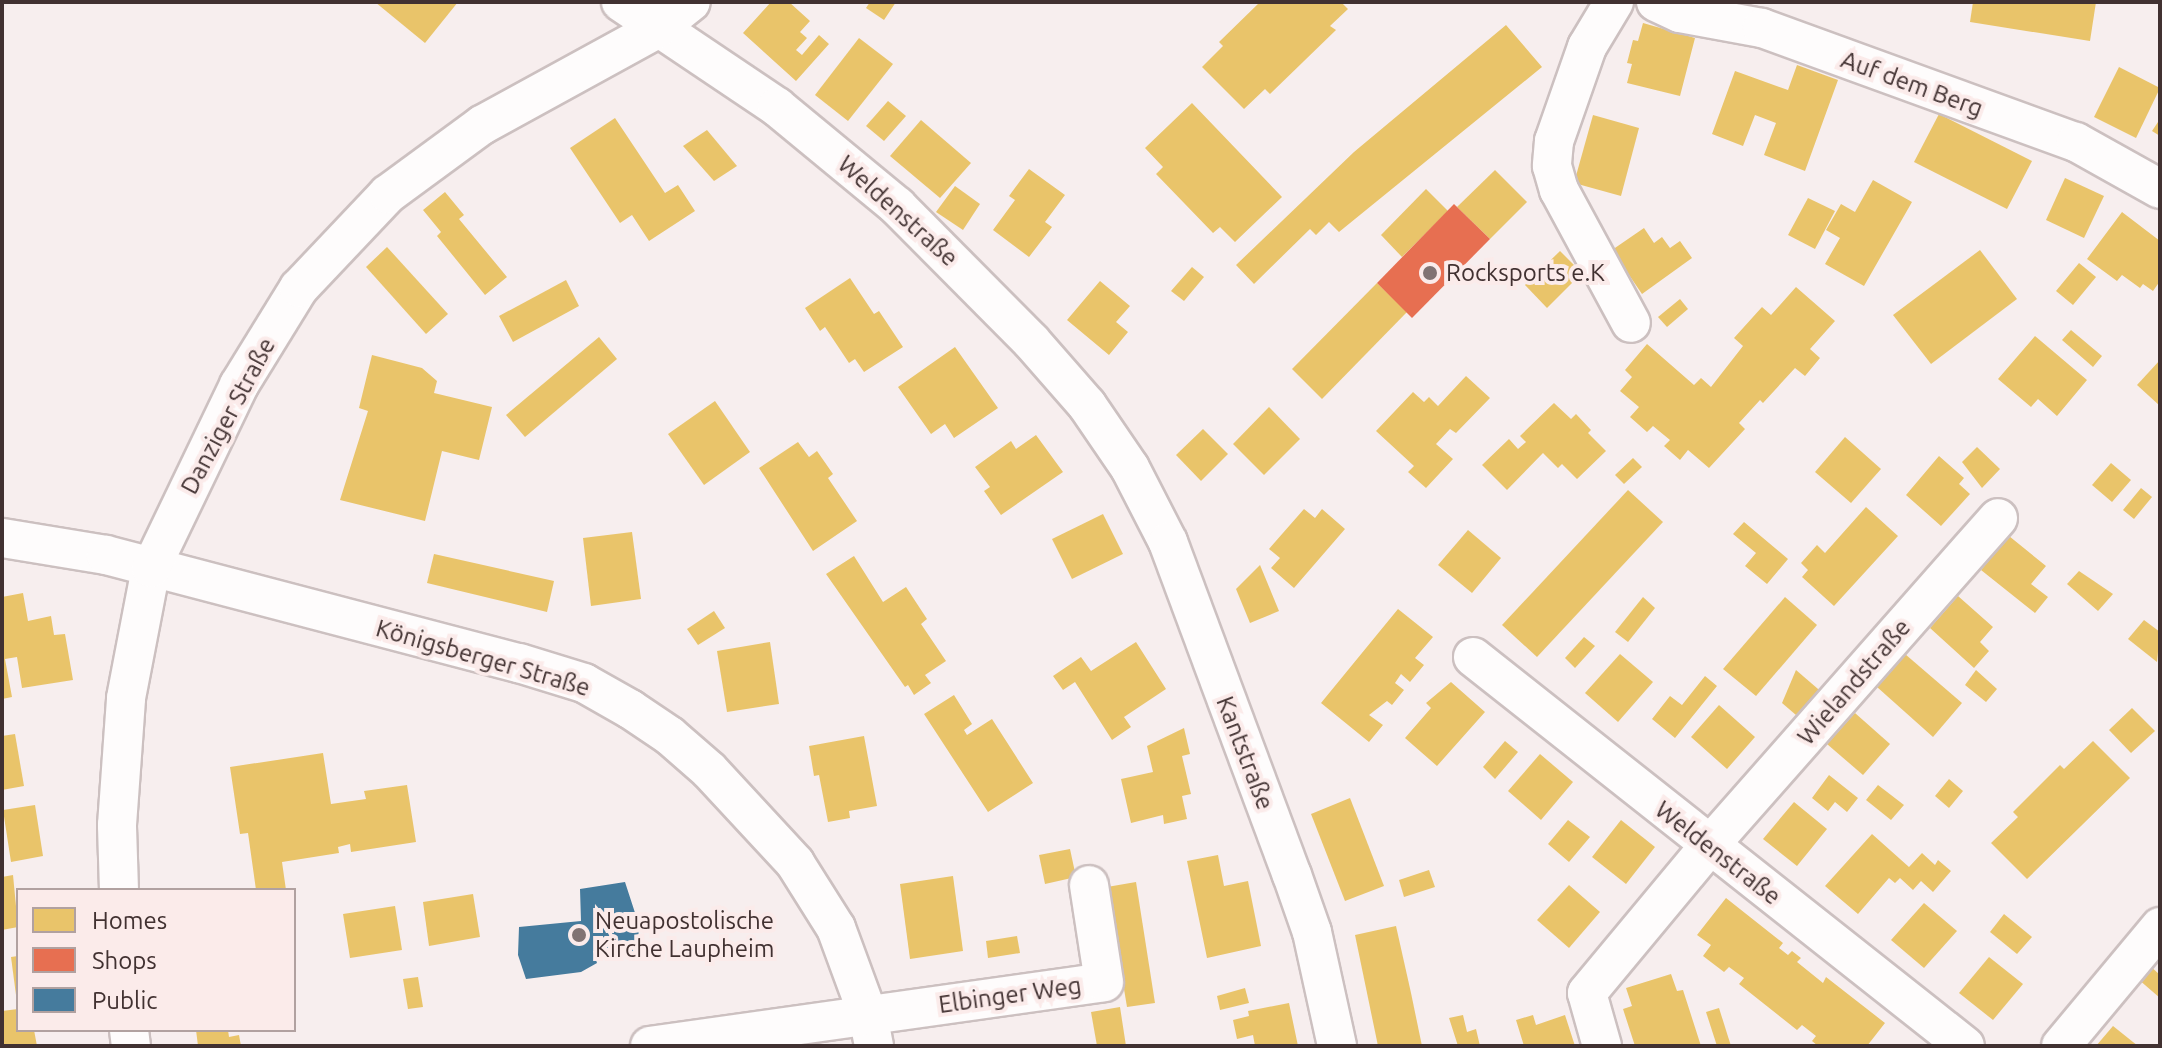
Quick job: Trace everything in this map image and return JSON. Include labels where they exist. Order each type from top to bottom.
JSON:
[{"type":"street","name":"Weldenstraße","points":[[621,2],[777,107],[897,206],[1031,341],[1087,405],[1130,468]]},
{"type":"street","points":[[657,29],[691,2]]},
{"type":"street","points":[[1614,2],[1587,47],[1554,141],[1552,166],[1559,190],[1631,323]]},
{"type":"street","name":"Auf dem Berg","points":[[1656,2],[1680,13],[1762,28],[2076,142],[2160,189]]},
{"type":"street","name":"Danziger Straße","points":[[119,888],[117,825],[126,698],[151,568],[239,385],[299,288],[388,194],[482,125],[657,29]]},
{"type":"street","name":"Kantstraße","points":[[1130,468],[1168,542],[1292,875],[1312,932],[1337,1046]]},
{"type":"street","name":"Wielandstraße","points":[[1602,1046],[1587,993],[1709,846],[1998,518]]},
{"type":"street","name":"Königsberger Straße","points":[[2,538],[106,555],[519,663],[584,683],[630,709],[670,736],[709,770],[795,863],[836,928],[871,1031]]},
{"type":"street","name":"Weldenstraße","points":[[1473,657],[1965,1046]]},
{"type":"street","name":"Elbinger Weg","points":[[871,1031],[1104,982],[1089,885]]},
{"type":"street","points":[[2061,1046],[2160,927]]},
{"type":"street","points":[[650,1046],[871,1031]]},
{"type":"building: Homes","points":[[375,2],[458,2],[425,43]]},
{"type":"building: Homes","points":[[771,2],[789,2],[810,21],[800,32],[807,38],[796,50],[802,55],[819,35],[829,44],[796,81],[743,33]]},
{"type":"building: Homes","points":[[870,2],[896,2],[884,20],[866,8]]},
{"type":"building: Homes","points":[[1260,2],[1341,2],[1348,9],[1330,26],[1336,30],[1270,94],[1265,89],[1244,109],[1202,67],[1223,46],[1219,42]]},
{"type":"building: Homes","points":[[1973,2],[2096,2],[2090,41],[1970,22]]},
{"type":"building: Homes","points":[[1643,23],[1695,38],[1680,96],[1627,83],[1632,64],[1627,63],[1633,40],[1638,41]]},
{"type":"building: Homes","points":[[1506,25],[1542,67],[1339,232],[1329,222],[1316,235],[1310,229],[1254,284],[1236,265],[1354,152]]},
{"type":"building: Homes","points":[[859,38],[893,64],[848,121],[815,95]]},
{"type":"building: Homes","points":[[1797,65],[1838,80],[1805,171],[1764,155],[1776,123],[1755,115],[1743,146],[1712,134],[1735,71],[1788,90]]},
{"type":"building: Homes","points":[[2119,67],[2160,88],[2136,138],[2094,117]]},
{"type":"building: Homes","points":[[888,101],[906,116],[884,141],[866,126]]},
{"type":"building: Homes","points":[[1192,103],[1282,197],[1235,242],[1220,227],[1213,233],[1156,174],[1163,167],[1145,148]]},
{"type":"building: Homes","points":[[1939,114],[2032,161],[2007,209],[1914,162]]},
{"type":"building: Homes","points":[[1593,115],[1639,128],[1621,196],[1574,183]]},
{"type":"building: Homes","points":[[615,118],[665,193],[678,185],[695,211],[649,241],[632,215],[620,223],[570,148]]},
{"type":"building: Homes","points":[[2160,119],[2160,136],[2152,131]]},
{"type":"building: Homes","points":[[921,120],[971,163],[940,198],[890,156]]},
{"type":"building: Homes","points":[[707,130],[737,166],[714,181],[683,146]]},
{"type":"building: Homes","points":[[1029,169],[1065,195],[1045,222],[1052,227],[1029,257],[993,230],[1015,200],[1009,196]]},
{"type":"building: Homes","points":[[1495,170],[1527,202],[1490,239],[1457,207]]},
{"type":"building: Homes","points":[[2065,178],[2104,196],[2084,238],[2046,220]]},
{"type":"building: Homes","points":[[1873,180],[1912,202],[1864,286],[1825,264],[1840,238],[1826,230],[1841,204],[1855,212]]},
{"type":"building: Homes","points":[[955,186],[980,204],[963,230],[936,212]]},
{"type":"building: Homes","points":[[1426,189],[1448,211],[1402,257],[1381,235]]},
{"type":"building: Homes","points":[[445,192],[464,215],[459,219],[507,277],[485,295],[437,236],[441,232],[423,210]]},
{"type":"building: Homes","points":[[1808,198],[1835,211],[1815,249],[1788,235]]},
{"type":"building: Homes","points":[[2122,212],[2160,241],[2160,281],[2153,291],[2143,284],[2140,288],[2122,275],[2117,281],[2087,259]]},
{"type":"building: Homes","points":[[1644,228],[1654,243],[1662,237],[1670,248],[1680,241],[1692,258],[1642,294],[1612,250]]},
{"type":"building: Homes","points":[[387,247],[448,314],[426,334],[366,267]]},
{"type":"building: Homes","points":[[1980,250],[2017,299],[1931,364],[1893,315]]},
{"type":"building: Homes","points":[[1560,251],[1582,273],[1547,308],[1525,285]]},
{"type":"building: Homes","points":[[2079,263],[2096,277],[2073,305],[2056,291]]},
{"type":"building: Homes","points":[[1192,267],[1204,277],[1184,301],[1171,291]]},
{"type":"building: Homes","points":[[850,278],[874,314],[879,311],[903,347],[864,372],[855,359],[849,363],[825,327],[820,331],[805,308]]},
{"type":"building: Homes","points":[[566,280],[579,306],[513,342],[499,316]]},
{"type":"building: Homes","points":[[1100,281],[1130,306],[1116,322],[1128,332],[1109,355],[1067,320]]},
{"type":"building: Homes","points":[[1377,283],[1407,312],[1322,399],[1292,369]]},
{"type":"building: Homes","points":[[1796,287],[1835,321],[1810,349],[1820,358],[1805,376],[1795,368],[1763,403],[1760,400],[1739,423],[1745,429],[1709,468],[1688,450],[1680,460],[1664,446],[1670,440],[1653,426],[1647,432],[1630,417],[1639,407],[1620,391],[1632,377],[1625,370],[1647,344],[1694,385],[1701,378],[1711,387],[1743,346],[1734,338],[1762,307],[1771,315]]},
{"type":"building: Homes","points":[[1680,299],[1688,309],[1667,327],[1658,317]]},
{"type":"building: Homes","points":[[2071,330],[2102,356],[2093,367],[2062,340]]},
{"type":"building: Homes","points":[[2035,336],[2087,380],[2057,416],[2038,399],[2031,407],[1998,379]]},
{"type":"building: Homes","points":[[599,337],[617,359],[525,437],[506,415]]},
{"type":"building: Homes","points":[[955,347],[998,408],[954,438],[945,424],[931,434],[898,387]]},
{"type":"building: Homes","points":[[372,355],[422,368],[437,381],[434,393],[492,407],[479,460],[442,451],[425,521],[340,500],[368,411],[359,408]]},
{"type":"building: Homes","points":[[2160,360],[2160,406],[2137,385]]},
{"type":"building: Homes","points":[[1466,376],[1490,398],[1456,433],[1450,429],[1436,444],[1453,459],[1426,488],[1408,472],[1414,466],[1376,431],[1413,392],[1424,402],[1429,397],[1438,406]]},
{"type":"building: Homes","points":[[715,401],[750,452],[704,485],[668,434]]},
{"type":"building: Homes","points":[[1554,403],[1571,419],[1576,414],[1591,430],[1588,433],[1606,451],[1577,479],[1562,464],[1558,468],[1543,453],[1507,490],[1482,465],[1509,439],[1518,449],[1526,442],[1520,436]]},
{"type":"building: Homes","points":[[1269,407],[1300,439],[1264,475],[1233,444]]},
{"type":"building: Homes","points":[[1203,429],[1228,454],[1201,481],[1176,455]]},
{"type":"building: Homes","points":[[1036,435],[1063,472],[1001,515],[984,491],[990,487],[975,467],[1011,441],[1016,449]]},
{"type":"building: Homes","points":[[1845,437],[1881,469],[1851,503],[1815,472]]},
{"type":"building: Homes","points":[[798,442],[809,457],[817,451],[833,474],[828,478],[857,521],[813,551],[759,468]]},
{"type":"building: Homes","points":[[1977,447],[2000,469],[1982,488],[1962,462]]},
{"type":"building: Homes","points":[[1939,456],[1964,478],[1959,484],[1970,494],[1941,526],[1906,495]]},
{"type":"building: Homes","points":[[1633,458],[1642,467],[1624,484],[1615,475]]},
{"type":"building: Homes","points":[[2111,463],[2131,480],[2112,502],[2092,485]]},
{"type":"building: Homes","points":[[2141,488],[2152,497],[2134,519],[2123,510]]},
{"type":"building: Homes","points":[[1628,490],[1663,522],[1537,657],[1502,625]]},
{"type":"building: Homes","points":[[1866,507],[1898,536],[1834,606],[1802,577],[1808,570],[1801,563],[1817,545],[1825,553]]},
{"type":"building: Homes","points":[[1304,509],[1315,518],[1322,509],[1345,529],[1294,588],[1271,568],[1280,558],[1269,549]]},
{"type":"building: Homes","points":[[1103,514],[1123,554],[1072,579],[1052,539]]},
{"type":"building: Homes","points":[[1744,522],[1788,559],[1767,584],[1745,566],[1756,553],[1733,534]]},
{"type":"building: Homes","points":[[1468,530],[1501,558],[1472,593],[1438,565]]},
{"type":"building: Homes","points":[[632,532],[641,599],[591,606],[583,538]]},
{"type":"building: Homes","points":[[2009,536],[2046,566],[2031,584],[2048,597],[2035,613],[1981,570]]},
{"type":"building: Homes","points":[[434,554],[554,581],[547,612],[427,583]]},
{"type":"building: Homes","points":[[854,556],[883,602],[906,587],[927,619],[921,624],[946,661],[925,675],[931,683],[914,695],[908,685],[905,687],[826,574]]},
{"type":"building: Homes","points":[[1260,565],[1279,611],[1250,623],[1236,589]]},
{"type":"building: Homes","points":[[2079,571],[2113,594],[2098,611],[2067,584]]},
{"type":"building: Homes","points":[[23,593],[28,621],[51,616],[54,635],[65,634],[73,680],[22,688],[17,657],[5,659],[12,697],[2,699],[2,597]]},
{"type":"building: Homes","points":[[1958,596],[1993,627],[1980,642],[1989,651],[1974,668],[1930,628]]},
{"type":"building: Homes","points":[[1643,597],[1655,608],[1628,642],[1615,632]]},
{"type":"building: Homes","points":[[1785,597],[1817,625],[1756,696],[1723,669]]},
{"type":"building: Homes","points":[[1398,609],[1433,637],[1415,658],[1424,665],[1410,682],[1401,674],[1395,683],[1404,690],[1392,705],[1387,701],[1369,715],[1383,725],[1369,742],[1321,703]]},
{"type":"building: Homes","points":[[714,611],[725,628],[698,645],[687,629]]},
{"type":"building: Homes","points":[[2144,620],[2160,632],[2157,662],[2128,639]]},
{"type":"building: Homes","points":[[1584,637],[1595,646],[1575,668],[1565,658]]},
{"type":"building: Homes","points":[[770,642],[779,704],[727,712],[717,651]]},
{"type":"building: Homes","points":[[1136,642],[1166,689],[1124,717],[1131,727],[1112,740],[1075,682],[1063,690],[1053,676],[1081,657],[1091,671]]},
{"type":"building: Homes","points":[[1620,654],[1653,682],[1618,722],[1585,693]]},
{"type":"building: Homes","points":[[1905,654],[1962,703],[1933,737],[1877,687]]},
{"type":"building: Homes","points":[[1796,670],[1825,695],[1803,721],[1782,703]]},
{"type":"building: Homes","points":[[1976,670],[1997,689],[1986,702],[1965,685]]},
{"type":"building: Homes","points":[[1705,676],[1717,686],[1675,738],[1652,719],[1670,696],[1682,705]]},
{"type":"building: Homes","points":[[1451,682],[1485,712],[1437,766],[1405,738],[1431,708],[1426,703]]},
{"type":"building: Homes","points":[[954,695],[972,724],[964,730],[967,735],[992,719],[1033,783],[988,812],[924,714]]},
{"type":"building: Homes","points":[[1719,705],[1755,737],[1727,769],[1691,737]]},
{"type":"building: Homes","points":[[2132,708],[2155,731],[2131,753],[2109,730]]},
{"type":"building: Homes","points":[[1855,713],[1890,744],[1863,775],[1827,744]]},
{"type":"building: Homes","points":[[1184,728],[1190,754],[1182,756],[1191,794],[1182,796],[1187,819],[1164,824],[1163,815],[1131,823],[1121,779],[1153,772],[1147,746]]},
{"type":"building: Homes","points":[[15,734],[24,786],[2,790],[2,736]]},
{"type":"building: Homes","points":[[864,736],[877,806],[849,811],[850,818],[828,822],[819,775],[814,776],[809,746]]},
{"type":"building: Homes","points":[[1505,741],[1518,752],[1495,779],[1483,767]]},
{"type":"building: Homes","points":[[2093,741],[2130,778],[2027,879],[1991,843],[2018,817],[2013,812],[2060,765],[2064,769]]},
{"type":"building: Homes","points":[[323,753],[331,804],[366,799],[364,791],[407,785],[416,842],[351,852],[350,844],[338,847],[339,853],[282,862],[286,888],[256,888],[248,833],[240,834],[230,767]]},
{"type":"building: Homes","points":[[1540,754],[1573,782],[1541,820],[1508,791]]},
{"type":"building: Homes","points":[[1829,775],[1858,798],[1847,812],[1835,802],[1828,811],[1812,798]]},
{"type":"building: Homes","points":[[1949,779],[1963,791],[1949,808],[1935,796]]},
{"type":"building: Homes","points":[[1878,785],[1904,805],[1891,820],[1866,800]]},
{"type":"building: Homes","points":[[1350,798],[1384,886],[1345,901],[1311,814]]},
{"type":"building: Homes","points":[[1794,802],[1827,829],[1797,866],[1763,839]]},
{"type":"building: Homes","points":[[35,805],[43,856],[11,862],[3,810]]},
{"type":"building: Homes","points":[[1568,820],[1590,837],[1569,862],[1548,844]]},
{"type":"building: Homes","points":[[1621,820],[1655,847],[1626,884],[1592,857]]},
{"type":"building: Homes","points":[[1872,834],[1909,867],[1922,853],[1935,865],[1938,860],[1951,871],[1933,892],[1921,881],[1913,890],[1900,878],[1895,883],[1889,878],[1858,914],[1825,886]]},
{"type":"building: Homes","points":[[1070,849],[1076,877],[1045,884],[1039,855]]},
{"type":"building: Homes","points":[[1218,855],[1224,886],[1248,881],[1261,946],[1207,958],[1187,861]]},
{"type":"building: Homes","points":[[1429,870],[1435,887],[1404,897],[1399,880]]},
{"type":"building: Homes","points":[[13,875],[16,927],[2,930],[2,877]]},
{"type":"building: Homes","points":[[953,876],[963,951],[910,959],[900,884]]},
{"type":"building: Homes","points":[[1136,882],[1155,1003],[1127,1007],[1107,887]]},
{"type":"building: Homes","points":[[1569,885],[1600,912],[1569,948],[1537,920]]},
{"type":"building: Homes","points":[[473,894],[480,937],[429,946],[423,902]]},
{"type":"building: Homes","points":[[1726,898],[1783,943],[1779,948],[1788,955],[1792,951],[1801,958],[1797,962],[1823,983],[1826,977],[1885,1023],[1867,1046],[1818,1046],[1812,1041],[1816,1036],[1802,1025],[1797,1030],[1739,984],[1744,978],[1729,967],[1724,972],[1703,956],[1711,945],[1697,935]]},
{"type":"building: Homes","points":[[1924,903],[1957,931],[1924,968],[1891,940]]},
{"type":"building: Homes","points":[[395,906],[402,950],[350,958],[343,914]]},
{"type":"building: Homes","points":[[2004,914],[2032,937],[2017,954],[1990,932]]},
{"type":"building: Homes","points":[[1396,926],[1422,1046],[1378,1046],[1355,935]]},
{"type":"building: Homes","points":[[1017,936],[1020,953],[988,958],[986,941]]},
{"type":"building: Homes","points":[[16,956],[16,995],[11,957]]},
{"type":"building: Homes","points":[[1989,957],[2023,984],[1993,1020],[1959,993]]},
{"type":"building: Homes","points":[[2149,965],[2160,975],[2160,998],[2138,979]]},
{"type":"building: Homes","points":[[1671,974],[1677,991],[1683,990],[1701,1046],[1635,1046],[1623,1009],[1632,1006],[1626,988]]},
{"type":"building: Homes","points":[[418,977],[423,1007],[408,1009],[403,979]]},
{"type":"building: Homes","points":[[1245,988],[1249,1003],[1220,1010],[1217,996]]},
{"type":"building: Homes","points":[[1289,1003],[1298,1046],[1255,1046],[1253,1035],[1237,1039],[1233,1020],[1249,1016],[1248,1011]]},
{"type":"building: Homes","points":[[1120,1007],[1126,1046],[1097,1046],[1091,1012]]},
{"type":"building: Homes","points":[[1719,1008],[1731,1046],[1717,1046],[1706,1012]]},
{"type":"building: Homes","points":[[16,1009],[16,1032],[34,1032],[37,1046],[2,1046],[2,1011]]},
{"type":"building: Homes","points":[[1463,1015],[1467,1032],[1476,1029],[1480,1046],[1458,1046],[1449,1018]]},
{"type":"building: Homes","points":[[1533,1015],[1536,1025],[1565,1015],[1575,1046],[1524,1046],[1516,1020]]},
{"type":"building: Homes","points":[[2113,1026],[2138,1046],[2096,1046]]},
{"type":"building: Homes","points":[[196,1032],[228,1032],[229,1037],[239,1035],[241,1046],[198,1046]]},
{"type":"building: Shops","points":[[1454,204],[1490,239],[1412,318],[1377,283]]},
{"type":"building: Public","name":"Neuapostolische Kirche Laupheim","points":[[625,882],[638,922],[639,944],[633,944],[633,951],[620,954],[617,946],[593,951],[597,963],[581,972],[526,979],[518,955],[519,927],[581,921],[580,889]]},
{"type":"place","name":"Rocksports e.K","points":[[1430,273]]},
{"type":"place","name":"Neuapostolische Kirche Laupheim","points":[[579,935]]}]
